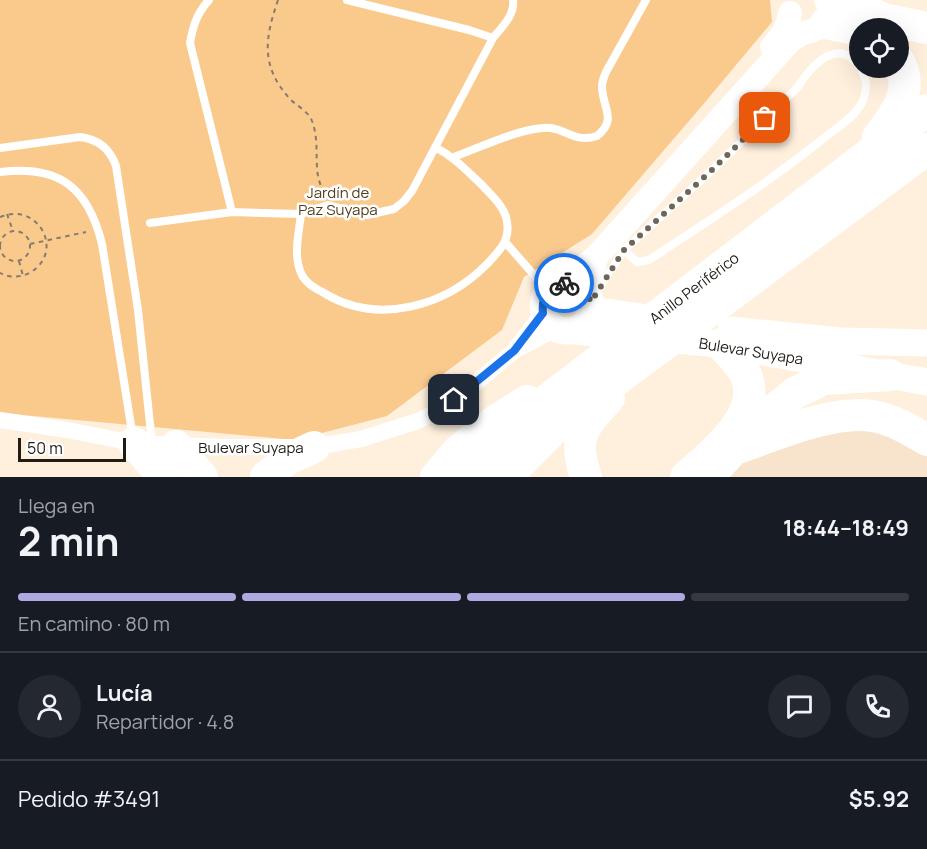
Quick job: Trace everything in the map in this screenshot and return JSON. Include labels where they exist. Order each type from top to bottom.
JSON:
[{"type":"highway","points":[[827,13],[883,19],[927,28]]},
{"type":"highway","points":[[827,13],[849,24]]},
{"type":"highway","points":[[859,161],[896,113],[905,91],[905,78]]},
{"type":"highway","name":"Anillo Periférico","points":[[469,477],[547,400],[577,314],[859,161],[927,110]]},
{"type":"highway","name":"Anillo Periférico","points":[[506,477],[564,419],[927,149]]},
{"type":"highway","points":[[894,173],[927,176]]},
{"type":"highway","points":[[436,477],[458,451],[495,422],[577,314]]},
{"type":"highway","points":[[686,477],[729,436],[744,412],[749,396],[747,378],[723,339]]},
{"type":"highway","points":[[586,477],[580,446],[585,425],[642,360]]},
{"type":"highway","points":[[708,477],[762,419],[795,393],[824,379],[915,383]]},
{"type":"highway","points":[[734,449],[843,415],[873,416],[903,425],[927,440]]},
{"type":"highway","points":[[154,444],[164,477]]},
{"type":"highway","points":[[154,444],[202,477]]},
{"type":"highway","points":[[266,477],[288,459],[314,447]]},
{"type":"main road","name":"Bulevar Suyapa","points":[[577,314],[723,339],[915,383]]},
{"type":"main road","name":"Bulevar Suyapa","points":[[723,339],[927,343]]},
{"type":"street","points":[[791,4],[797,26],[827,13]]},
{"type":"street","points":[[660,187],[659,181],[662,174],[784,34],[789,24],[791,4]]},
{"type":"street","points":[[577,314],[596,257],[791,40],[827,13]]},
{"type":"street","name":"Bulevar Suyapa","points":[[0,420],[154,444],[304,448],[362,439],[418,421],[443,408],[514,351],[577,314]]},
{"type":"lane","points":[[209,0],[200,10],[193,26],[190,43],[232,212]]},
{"type":"lane","points":[[347,0],[493,38]]},
{"type":"lane","points":[[150,223],[232,212],[301,214],[328,205],[367,215],[394,209],[412,191],[493,38],[509,18],[514,7],[513,0]]},
{"type":"lane","points":[[454,157],[530,130],[557,129],[579,139],[597,136],[608,124],[602,84],[606,72],[646,0]]},
{"type":"lane","points":[[506,243],[577,314],[624,250],[711,171],[797,88],[807,73],[822,58],[832,54],[846,54],[855,61],[865,76],[866,86],[861,105],[847,119],[790,165],[650,260],[637,262],[624,250]]},
{"type":"lane","points":[[0,148],[80,137],[103,145],[114,158],[136,298],[154,444]]},
{"type":"lane","points":[[301,214],[297,256],[301,274],[309,284],[324,293],[355,306],[389,310],[421,306],[448,294],[473,278],[506,243],[506,217],[499,203],[454,157],[435,147]]},
{"type":"lane","points":[[0,172],[20,169],[38,171],[56,177],[71,186],[84,199],[93,214],[154,444]]},
{"type":"path","points":[[278,0],[269,26],[266,47],[270,66],[289,98],[312,118],[317,138],[318,177],[328,205]]},
{"type":"path","points":[[0,217],[18,213],[28,216],[37,222],[46,240],[43,261],[36,269],[16,277],[0,273]]},
{"type":"path","points":[[7,214],[13,231]]},
{"type":"path","points":[[30,244],[98,229]]},
{"type":"path","points":[[13,231],[22,232],[29,239],[30,244],[28,253],[18,260],[6,258],[0,249],[2,240],[13,231]]},
{"type":"path","points":[[18,260],[23,276]]},
{"type":"shaded area","points":[[850,422],[927,450],[927,477],[726,477],[748,454]]},
{"type":"green space","name":"Jardín de Paz Suyapa","points":[[0,0],[770,0],[772,22],[592,234],[524,277],[502,330],[387,416],[295,440],[0,413]]},
{"type":"way so far","points":[[564,283],[577,285],[583,289],[591,302],[624,250],[765,118]]},
{"type":"route","points":[[454,400],[514,351],[543,313],[542,305],[548,291],[564,283]]}]
